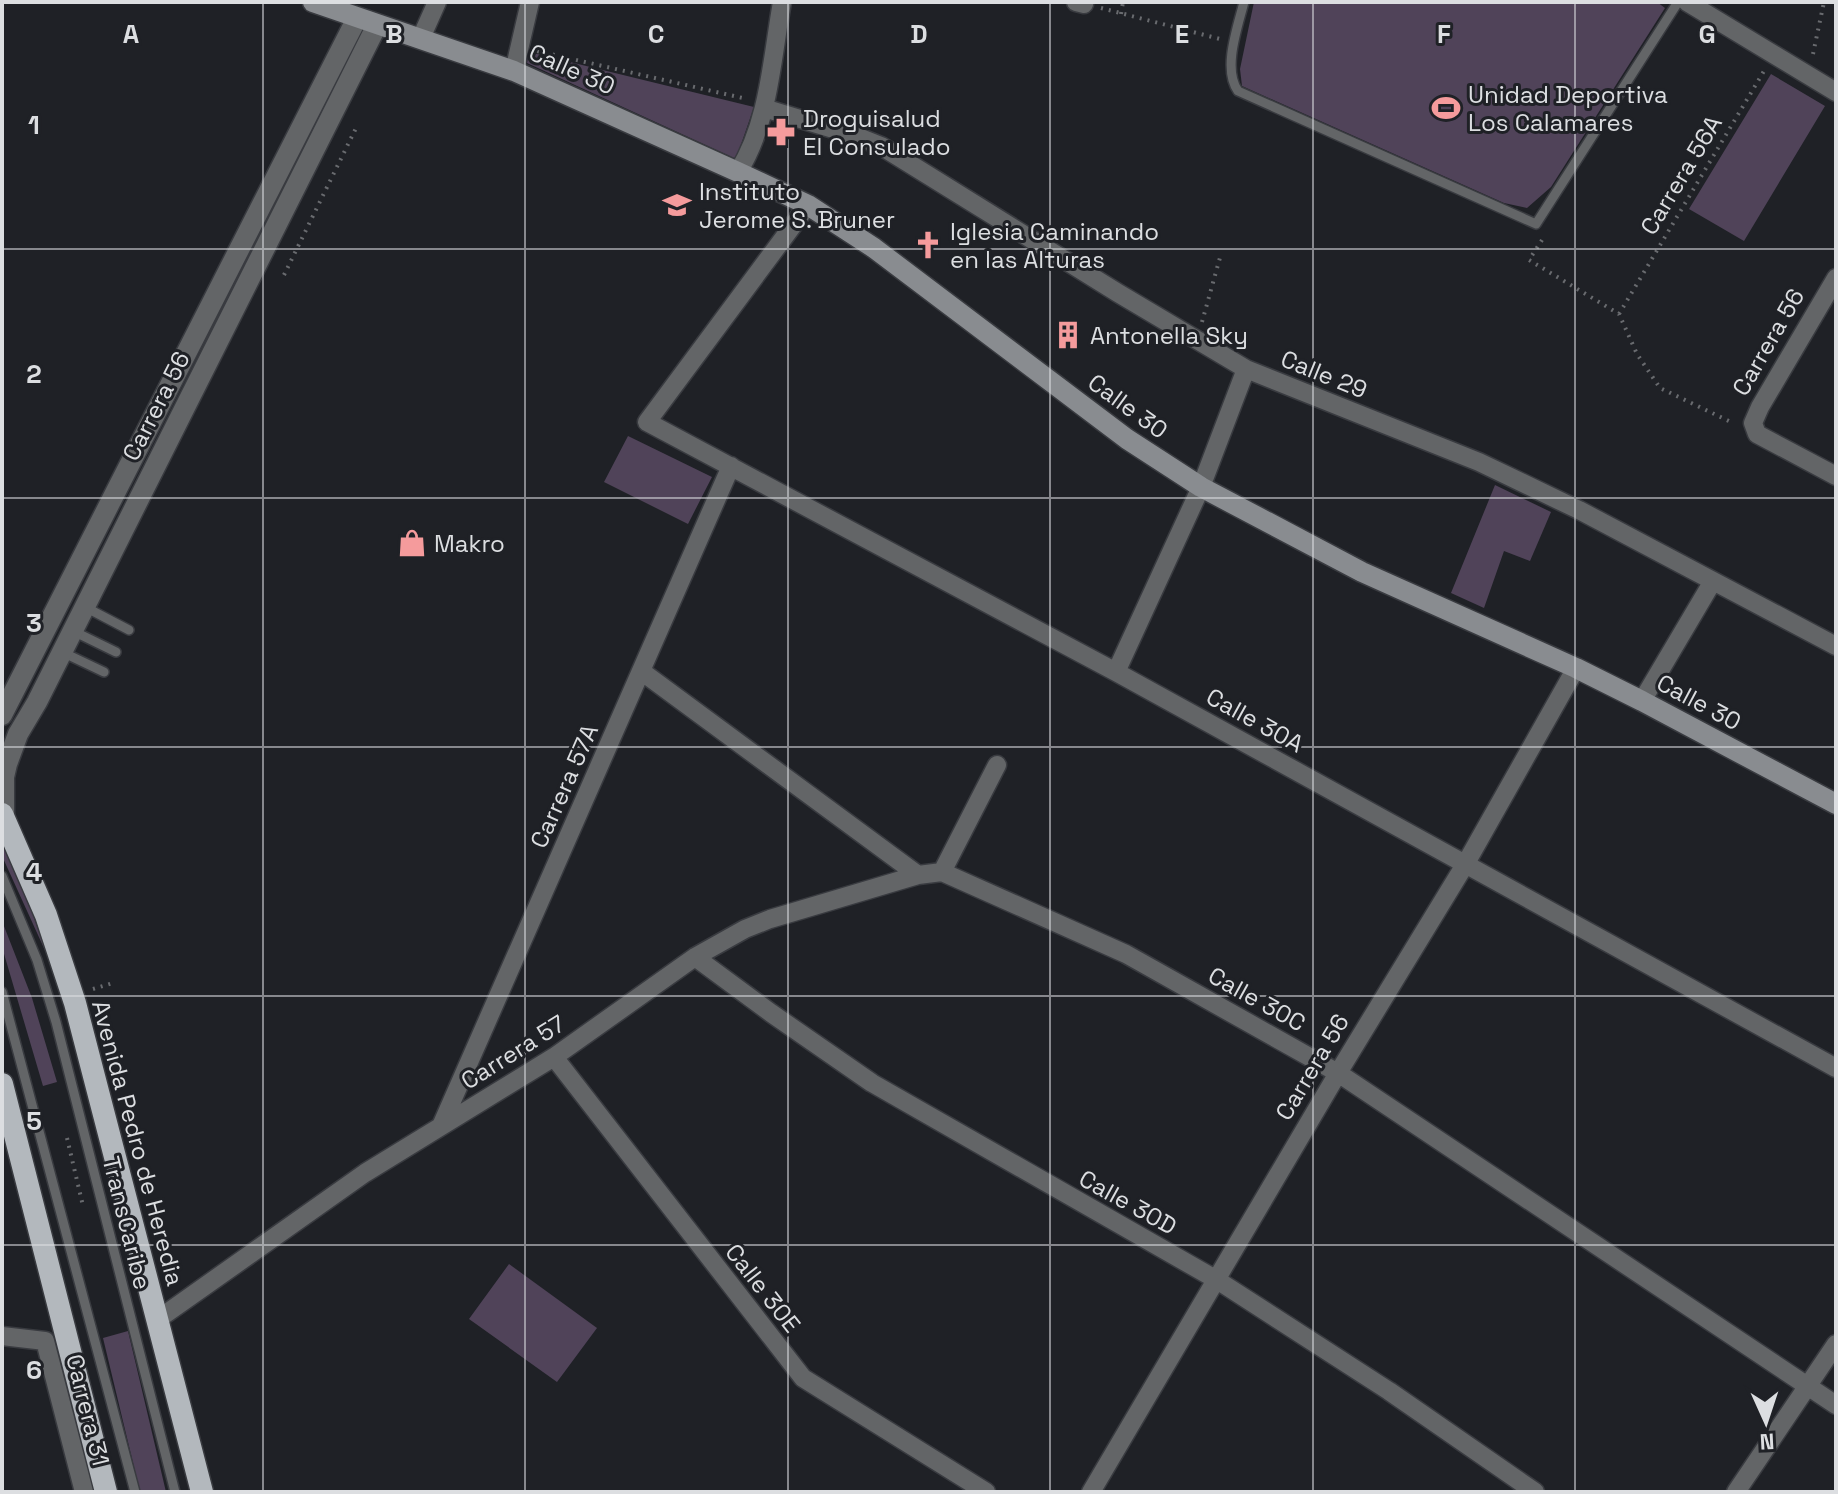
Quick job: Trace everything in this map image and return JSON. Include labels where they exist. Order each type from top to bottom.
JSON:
[{"type":"highway","name":"Avenida Pedro de Heredia","points":[[3,816],[46,915],[75,1003],[202,1492]]},
{"type":"highway","points":[[2,1084],[106,1492]]},
{"type":"main road","name":"Calle 30","points":[[313,2],[514,71],[808,205],[874,248],[1127,439],[1201,487],[1362,572],[1576,668],[1836,804]]},
{"type":"street","points":[[421,38],[437,2]]},
{"type":"street","points":[[514,71],[530,2]]},
{"type":"street","points":[[738,172],[764,106],[782,2]]},
{"type":"street","points":[[1687,2],[1836,92]]},
{"type":"street","name":"Carrera 56","points":[[2,715],[357,18]]},
{"type":"street","name":"Carrera 56","points":[[3,816],[7,764],[18,734],[73,631],[377,25]]},
{"type":"street","name":"Calle 29","points":[[764,106],[881,146],[1246,369],[1479,462],[1579,510],[1836,646]]},
{"type":"street","name":"Calle 30A","points":[[808,205],[647,422],[1116,672],[1836,1068]]},
{"type":"street","name":"Carrera 56","points":[[1757,434],[1753,423],[1756,415],[1836,278]]},
{"type":"street","points":[[1116,672],[1201,487],[1246,369]]},
{"type":"street","points":[[1757,434],[1836,476]]},
{"type":"street","name":"Carrera 57A","points":[[441,1126],[731,466]]},
{"type":"street","points":[[1642,701],[1713,581]]},
{"type":"street","name":"Carrera 56","points":[[1091,1492],[1338,1073],[1466,863],[1576,668]]},
{"type":"street","points":[[641,671],[918,875],[942,872],[997,765]]},
{"type":"street","name":"Calle 30C","points":[[942,872],[1126,954],[1338,1073],[1836,1405]]},
{"type":"street","name":"Carrera 57","points":[[157,1320],[368,1172],[554,1057],[695,957],[770,919],[918,875]]},
{"type":"street","name":"Calle 30D","points":[[695,957],[872,1083],[1217,1280],[1389,1391],[1535,1492]]},
{"type":"street","name":"Calle 30E","points":[[554,1057],[803,1378],[986,1492]]},
{"type":"street","name":"Carrera 31","points":[[2,1336],[45,1341],[84,1492]]},
{"type":"street","points":[[1736,1492],[1836,1344]]},
{"type":"lane","points":[[1244,2],[1234,43],[1232,78],[1238,91],[1536,224],[1678,2]]},
{"type":"lane","points":[[85,607],[129,630]]},
{"type":"lane","points":[[73,631],[116,652]]},
{"type":"lane","points":[[62,652],[104,672]]},
{"type":"lane","name":"TransCaribe","points":[[2,876],[37,960],[56,1022],[175,1492]]},
{"type":"lane","points":[[2,992],[135,1492]]},
{"type":"path","points":[[1121,14],[1123,2]]},
{"type":"path","points":[[1808,75],[1824,2]]},
{"type":"path","points":[[1081,3],[1234,43]]},
{"type":"path","points":[[519,47],[764,106]]},
{"type":"path","name":"Carrera 56A","points":[[1619,314],[1774,55]]},
{"type":"path","points":[[284,275],[357,126]]},
{"type":"path","points":[[1546,234],[1529,260],[1619,314],[1637,354],[1660,388],[1757,434]]},
{"type":"path","points":[[1197,340],[1221,254]]},
{"type":"path","points":[[90,990],[113,983]]},
{"type":"path","points":[[64,1129],[83,1206]]},
{"type":"shaded area","name":"Unidad Deportiva Los Calamares","points":[[1254,2],[1657,2],[1665,8],[1551,187],[1527,208],[1504,203],[1242,86],[1240,69]]},
{"type":"shaded area","points":[[529,52],[754,107],[736,159],[527,63]]},
{"type":"shaded area","points":[[1771,74],[1825,106],[1744,241],[1689,209]]},
{"type":"shaded area","points":[[628,436],[712,477],[688,524],[604,482]]},
{"type":"shaded area","points":[[1495,485],[1551,512],[1530,561],[1504,551],[1484,608],[1451,593]]},
{"type":"shaded area","points":[[2,842],[22,884],[48,957],[2,856]]},
{"type":"shaded area","points":[[2,921],[32,998],[57,1082],[43,1086],[2,947]]},
{"type":"shaded area","points":[[509,1264],[597,1328],[557,1382],[469,1319]]},
{"type":"shaded area","points":[[128,1331],[166,1492],[140,1492],[103,1338]]},
{"type":"place","name":"Unidad Deportiva Los Calamares","points":[[1446,108]]},
{"type":"place","name":"Droguisalud El Consulado","points":[[781,132]]},
{"type":"place","name":"Instituto Jerome S. Bruner","points":[[677,205]]},
{"type":"place","name":"Iglesia Caminando en las Alturas","points":[[928,245]]},
{"type":"place","name":"Antonella Sky","points":[[1068,335]]},
{"type":"place","name":"Makro","points":[[412,543]]}]
